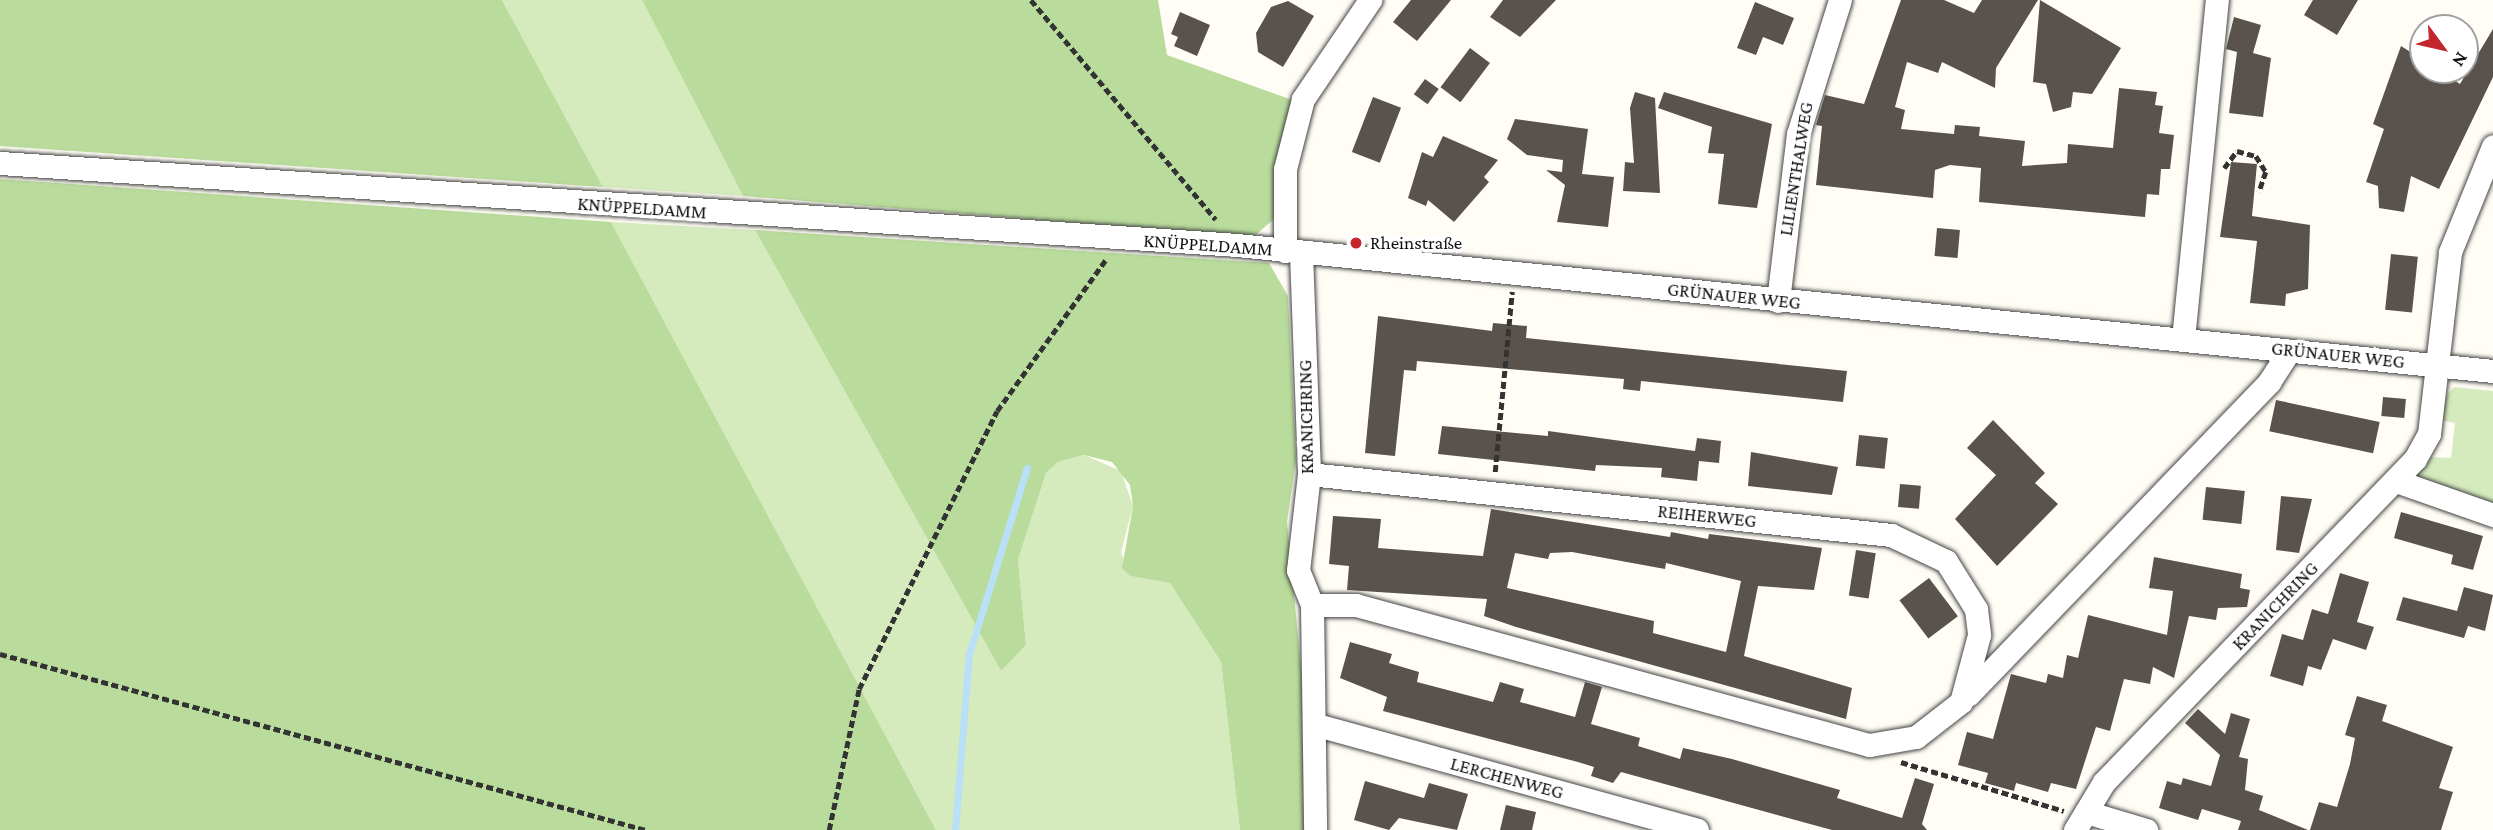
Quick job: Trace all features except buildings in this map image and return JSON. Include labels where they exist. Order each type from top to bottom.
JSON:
[{"type":"street","points":[[1293,252],[1285,169],[1303,99],[1370,0]]},
{"type":"street","name":"LILIENTHALWEG","points":[[1778,301],[1798,135],[1840,0]]},
{"type":"street","points":[[2183,339],[2217,0]]},
{"type":"street","name":"KRANICHRING","points":[[2080,821],[2104,782],[2396,481],[2429,434],[2450,252],[2493,146]]},
{"type":"street","name":"KNÜPPELDAMM","points":[[0,163],[1237,245],[1293,252]]},
{"type":"street","name":"GRÜNAUER WEG","points":[[1293,252],[1514,271],[1778,301],[2493,371]]},
{"type":"street","name":"KRANICHRING","points":[[1293,252],[1309,474],[1298,570],[1312,605],[1317,725],[1315,830]]},
{"type":"street","points":[[1312,605],[1356,605],[1869,745],[1916,737],[1961,702],[2269,382],[2289,351]]},
{"type":"street","name":"REIHERWEG","points":[[1309,474],[1891,535],[1919,544],[1946,561],[1976,609],[1976,663],[1961,702]]},
{"type":"street","points":[[2396,481],[2493,515]]},
{"type":"street","name":"LERCHENWEG","points":[[1317,725],[1697,830]]},
{"type":"street","points":[[2080,821],[2146,830]]},
{"type":"path","points":[[1031,0],[1237,245]]},
{"type":"path","points":[[2221,174],[2237,151],[2256,156],[2266,172],[2259,192]]},
{"type":"path","points":[[829,830],[865,677],[997,411],[1121,239]]},
{"type":"path","points":[[1492,494],[1514,271]]},
{"type":"path","points":[[0,654],[646,830]]},
{"type":"path","points":[[1869,745],[1911,768],[2080,821]]},
{"type":"green space","points":[[0,0],[502,0],[603,187],[0,146]]},
{"type":"green space","points":[[502,0],[642,0],[743,196],[603,187]]},
{"type":"green space","points":[[642,0],[1158,0],[1167,55],[1295,101],[1273,220],[1253,237],[743,196]]},
{"type":"green space","points":[[0,179],[611,222],[936,830],[0,830]]},
{"type":"green space","points":[[611,222],[755,230],[1001,671],[1026,645],[1018,560],[1046,473],[1058,462],[1084,455],[1121,471],[1133,506],[1121,552],[1130,576],[1170,583],[1221,662],[1240,830],[936,830]]},
{"type":"green space","points":[[755,230],[1269,263],[1288,296],[1296,460],[1287,522],[1302,677],[1304,830],[1240,830],[1221,662],[1170,583],[1130,576],[1122,568],[1133,506],[1130,485],[1112,462],[1084,455],[1058,462],[1046,473],[1018,560],[1026,645],[1001,671]]},
{"type":"green space","points":[[2454,387],[2493,391],[2493,507],[2427,487],[2417,476],[2425,457],[2451,458],[2455,423],[2440,420],[2442,401]]},
{"type":"waterway","points":[[955,830],[969,654],[1027,468]]},
{"type":"place","name":"Rheinstraße","points":[[1356,243]]}]
